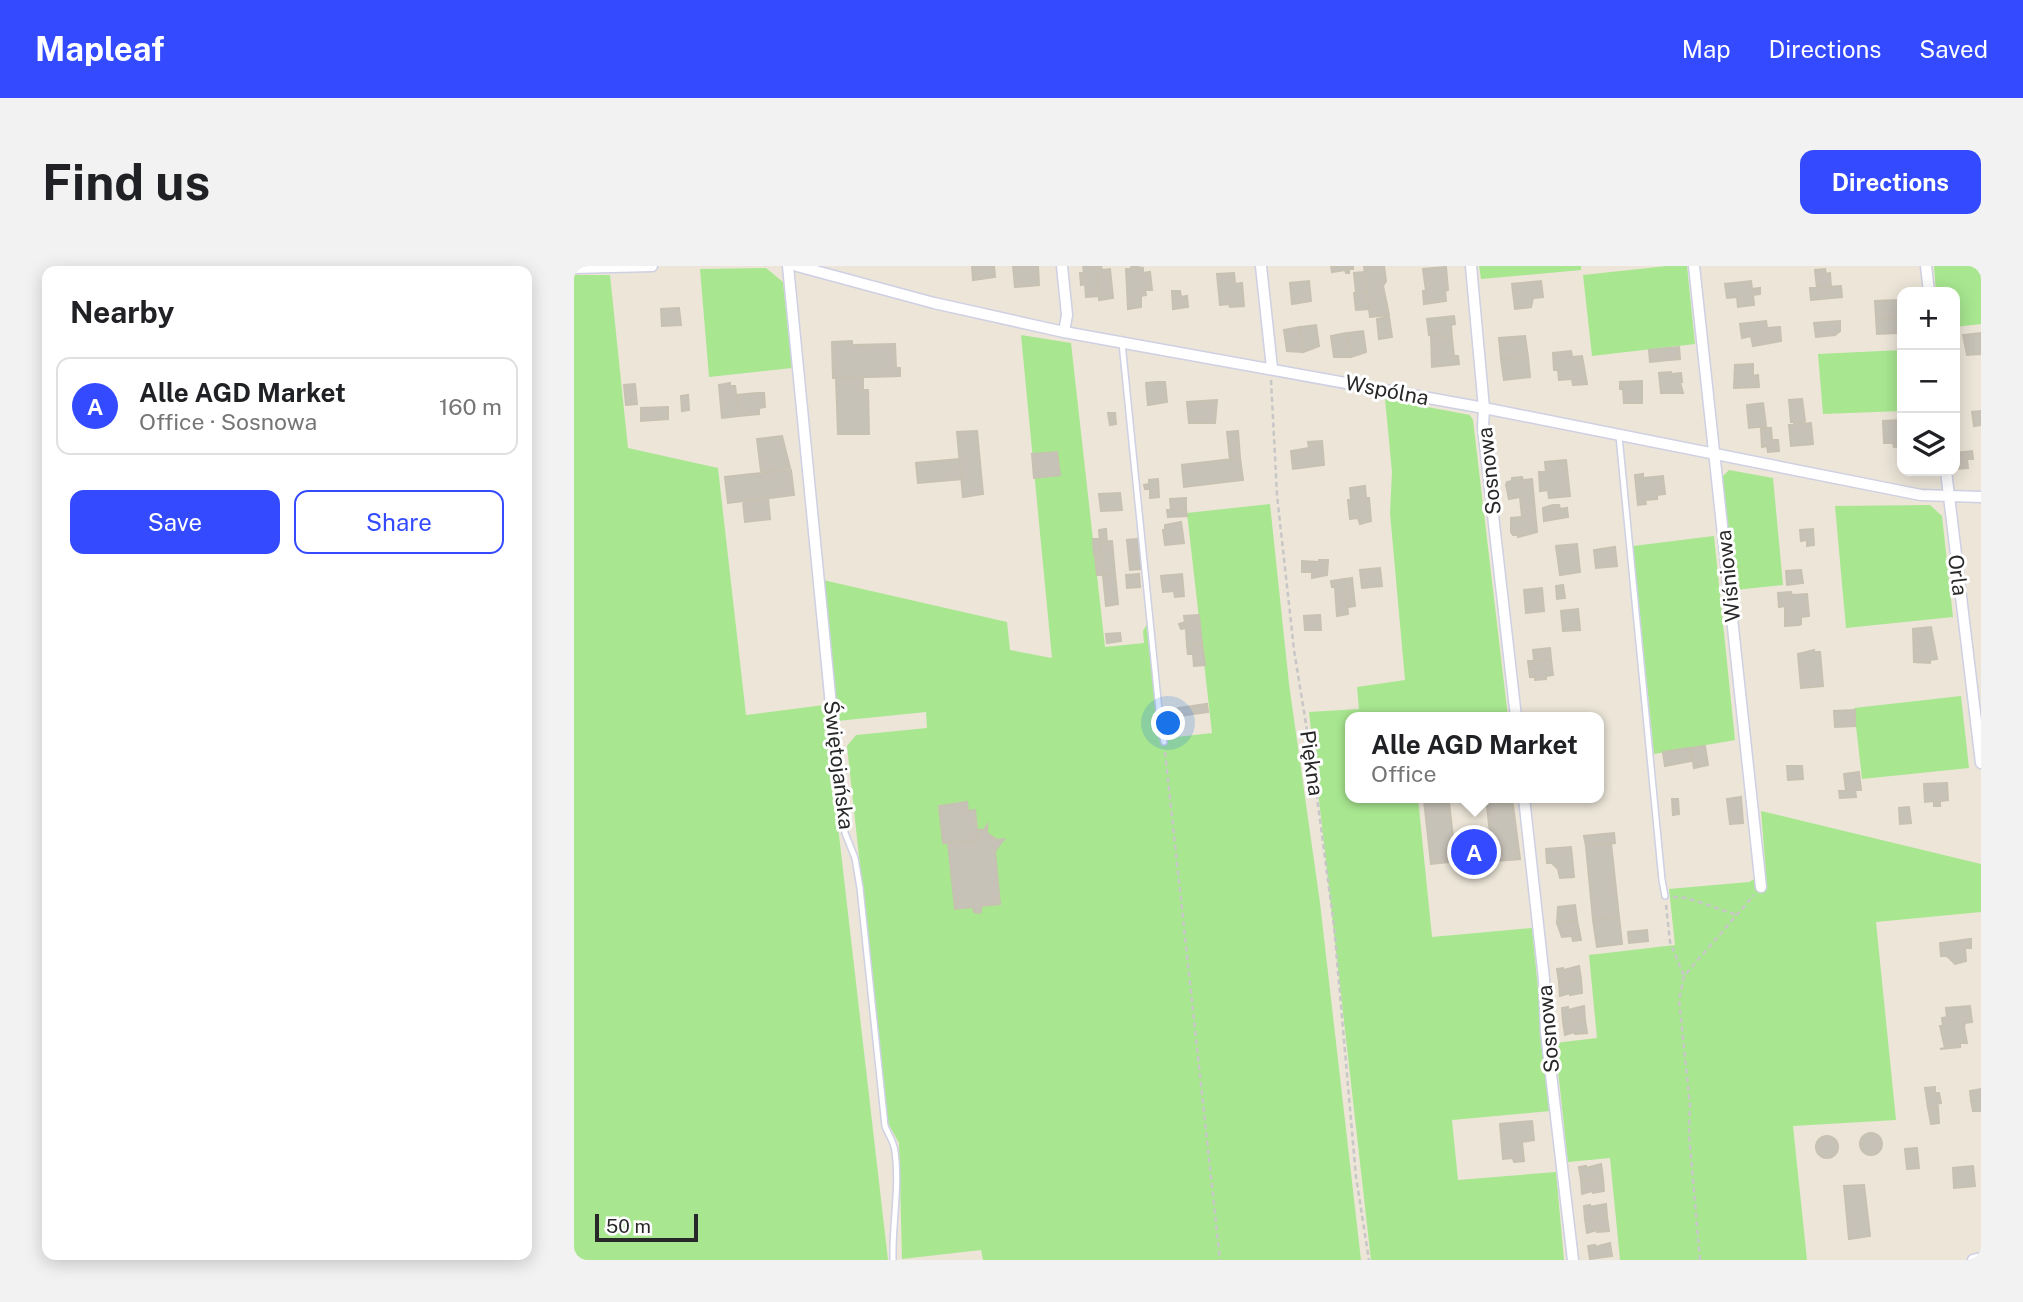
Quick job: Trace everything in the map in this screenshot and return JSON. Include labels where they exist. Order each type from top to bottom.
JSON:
[{"type":"street","points":[[574,268],[652,266]]},
{"type":"street","name":"Świętojańska","points":[[788,266],[833,726]]},
{"type":"street","name":"Wspólna","points":[[797,266],[934,303],[1064,332],[1484,408],[1921,495],[1981,497]]},
{"type":"street","points":[[1062,266],[1066,315],[1064,332]]},
{"type":"street","points":[[1261,266],[1272,368]]},
{"type":"street","name":"Sosnowa","points":[[1471,266],[1484,408],[1483,427],[1515,712]]},
{"type":"street","name":"Wiśniowa","points":[[1694,266],[1761,887]]},
{"type":"street","points":[[1926,266],[1928,287]]},
{"type":"street","name":"Orla","points":[[1946,476],[1981,763]]},
{"type":"street","name":"Sosnowa","points":[[1525,803],[1544,979],[1546,1032],[1573,1260]]},
{"type":"street","points":[[1973,1260],[1981,1258]]},
{"type":"lane","points":[[1122,343],[1164,742]]},
{"type":"lane","points":[[1619,436],[1665,896]]},
{"type":"lane","name":"Świętojańska","points":[[833,726],[845,833],[855,858],[860,888],[885,1126],[895,1147],[897,1204],[892,1239],[893,1260]]},
{"type":"path","name":"Piękna","points":[[1272,368],[1278,495],[1294,650],[1334,926],[1356,1177],[1369,1260]]},
{"type":"path","points":[[1164,742],[1220,1260]]},
{"type":"path","points":[[1700,1260],[1689,1134],[1690,1105],[1679,1000],[1684,975],[1761,887]]},
{"type":"path","points":[[1684,975],[1670,942],[1665,896],[1687,898],[1737,915]]},
{"type":"green space","points":[[1479,266],[1581,266],[1581,270],[1481,279]]},
{"type":"green space","points":[[1687,266],[1695,344],[1592,356],[1583,275]]},
{"type":"green space","points":[[1934,266],[1981,266],[1981,324],[1960,326],[1960,287],[1936,287]]},
{"type":"green space","points":[[766,268],[783,282],[792,368],[709,377],[700,269]]},
{"type":"green space","points":[[574,275],[610,275],[628,448],[718,468],[746,715],[824,705],[888,1260],[574,1260]]},
{"type":"green space","points":[[1021,335],[1071,343],[1105,647],[1144,643],[1143,631],[1147,624],[1159,739],[1212,733],[1187,513],[1270,504],[1289,684],[1320,903],[1361,1260],[983,1260],[981,1250],[902,1259],[899,1143],[888,1123],[847,746],[856,735],[927,728],[926,712],[837,721],[823,580],[1007,622],[1010,650],[1052,658]]},
{"type":"green space","points":[[1897,350],[1897,411],[1823,414],[1818,354]]},
{"type":"green space","points":[[1385,399],[1470,415],[1473,420],[1507,712],[1345,712],[1345,803],[1419,803],[1432,937],[1532,928],[1550,1111],[1452,1120],[1458,1180],[1556,1172],[1564,1260],[1371,1260],[1309,712],[1359,709],[1357,687],[1405,680],[1390,513],[1392,472]]},
{"type":"green space","points":[[1729,470],[1773,478],[1783,585],[1735,590],[1722,477]]},
{"type":"green space","points":[[1930,505],[1942,516],[1953,617],[1846,628],[1835,506]]},
{"type":"green space","points":[[1714,536],[1735,740],[1654,754],[1633,546]]},
{"type":"green space","points":[[1961,696],[1969,768],[1862,779],[1854,708]]},
{"type":"green space","points":[[1761,811],[1981,864],[1981,912],[1876,922],[1896,1120],[1793,1126],[1807,1260],[1620,1260],[1610,1158],[1568,1162],[1555,1043],[1597,1038],[1589,955],[1675,945],[1669,889],[1749,882],[1766,873]]},
{"type":"building","points":[[972,266],[994,266],[995,277],[973,280]]},
{"type":"building","points":[[1013,266],[1038,266],[1039,285],[1015,287]]},
{"type":"building","points":[[1083,266],[1096,266],[1099,296],[1086,297],[1085,284],[1081,285],[1080,273],[1084,273]]},
{"type":"building","points":[[1096,266],[1101,266],[1102,270],[1110,269],[1113,298],[1099,300]]},
{"type":"building","points":[[1132,266],[1143,268],[1143,273],[1150,272],[1152,290],[1145,290],[1146,295],[1141,296],[1141,307],[1128,309],[1126,269]]},
{"type":"building","points":[[1331,266],[1353,266],[1353,269],[1349,269],[1349,273],[1345,270],[1332,272]]},
{"type":"building","points":[[1364,266],[1384,266],[1386,281],[1383,286],[1389,315],[1370,317]]},
{"type":"building","points":[[1446,267],[1446,301],[1424,304],[1423,291],[1426,291],[1423,269]]},
{"type":"building","points":[[1825,269],[1826,274],[1830,273],[1831,287],[1817,288],[1815,270]]},
{"type":"building","points":[[1365,272],[1367,292],[1356,293],[1354,273]]},
{"type":"building","points":[[1234,273],[1235,284],[1242,283],[1244,306],[1220,305],[1217,274]]},
{"type":"building","points":[[1309,281],[1311,301],[1292,304],[1290,283]]},
{"type":"building","points":[[1541,281],[1543,297],[1533,298],[1531,307],[1515,309],[1512,284]]},
{"type":"building","points":[[1751,281],[1752,289],[1760,288],[1760,294],[1753,295],[1754,305],[1738,307],[1737,297],[1727,298],[1725,284]]},
{"type":"building","points":[[1841,286],[1842,297],[1811,300],[1810,288]]},
{"type":"building","points":[[1172,291],[1180,291],[1181,297],[1187,296],[1188,307],[1173,309]]},
{"type":"building","points":[[1367,292],[1369,309],[1356,310],[1354,293]]},
{"type":"building","points":[[1897,300],[1897,318],[1876,318],[1875,301]]},
{"type":"building","points":[[679,308],[681,325],[662,326],[661,309]]},
{"type":"building","points":[[1454,316],[1455,324],[1451,325],[1452,338],[1440,339],[1439,333],[1429,335],[1427,319]]},
{"type":"building","points":[[1389,317],[1392,337],[1379,339],[1377,319]]},
{"type":"building","points":[[1876,318],[1897,318],[1897,333],[1877,334]]},
{"type":"building","points":[[1766,321],[1767,328],[1780,327],[1781,341],[1753,346],[1751,336],[1742,338],[1740,324]]},
{"type":"building","points":[[1840,321],[1840,331],[1835,335],[1816,337],[1814,323]]},
{"type":"building","points":[[1316,325],[1319,346],[1303,352],[1300,327]]},
{"type":"building","points":[[1300,327],[1303,352],[1287,351],[1284,330]]},
{"type":"building","points":[[1363,331],[1366,352],[1351,357],[1347,333]]},
{"type":"building","points":[[1347,333],[1351,357],[1334,357],[1331,336]]},
{"type":"building","points":[[1439,333],[1440,339],[1452,338],[1454,356],[1458,356],[1459,364],[1432,367],[1431,334]]},
{"type":"building","points":[[1981,333],[1981,354],[1967,355],[1963,335]]},
{"type":"building","points":[[1525,336],[1528,357],[1501,359],[1499,338]]},
{"type":"building","points":[[852,341],[852,345],[895,344],[896,368],[900,368],[900,376],[833,378],[832,342]]},
{"type":"building","points":[[1679,347],[1680,359],[1659,361],[1658,349]]},
{"type":"building","points":[[1658,349],[1659,361],[1650,362],[1649,350]]},
{"type":"building","points":[[1571,351],[1572,357],[1582,356],[1587,384],[1573,385],[1572,379],[1559,380],[1558,370],[1554,370],[1553,353]]},
{"type":"building","points":[[1528,357],[1530,377],[1504,380],[1501,359]]},
{"type":"building","points":[[1753,364],[1753,376],[1758,375],[1759,387],[1734,388],[1735,365]]},
{"type":"building","points":[[1659,373],[1681,373],[1683,393],[1661,393]]},
{"type":"building","points":[[863,377],[863,390],[868,390],[869,434],[838,434],[836,378]]},
{"type":"building","points":[[1642,381],[1642,403],[1624,403],[1620,382]]},
{"type":"building","points":[[1165,382],[1167,402],[1148,405],[1146,383]]},
{"type":"building","points":[[730,383],[730,386],[735,386],[739,416],[722,418],[719,385]]},
{"type":"building","points":[[635,384],[637,404],[626,405],[624,385]]},
{"type":"building","points":[[764,393],[765,407],[759,408],[759,414],[739,416],[737,395]]},
{"type":"building","points":[[688,395],[689,410],[682,411],[681,396]]},
{"type":"building","points":[[1802,399],[1805,421],[1794,425],[1794,422],[1791,422],[1789,400]]},
{"type":"building","points":[[1217,400],[1215,423],[1189,423],[1187,402]]},
{"type":"building","points":[[1763,403],[1766,426],[1749,428],[1747,405]]},
{"type":"building","points":[[668,407],[668,419],[641,421],[641,408]]},
{"type":"building","points":[[1981,411],[1981,425],[1974,426],[1972,412]]},
{"type":"building","points":[[1108,413],[1115,413],[1116,424],[1110,425]]},
{"type":"building","points":[[1897,420],[1897,447],[1894,447],[1893,443],[1884,443],[1883,421]]},
{"type":"building","points":[[1811,423],[1813,444],[1791,446],[1789,425]]},
{"type":"building","points":[[1761,428],[1771,428],[1772,440],[1778,440],[1779,451],[1768,452],[1767,446],[1762,447]]},
{"type":"building","points":[[977,431],[983,494],[963,497],[957,432]]},
{"type":"building","points":[[1238,431],[1240,458],[1230,460],[1227,432]]},
{"type":"building","points":[[782,436],[790,468],[773,472],[761,471],[757,439]]},
{"type":"building","points":[[1322,441],[1324,465],[1293,469],[1291,451],[1309,448],[1308,442]]},
{"type":"building","points":[[1972,451],[1973,459],[1967,459],[1968,468],[1960,469],[1960,452]]},
{"type":"building","points":[[1057,452],[1060,475],[1034,478],[1032,454]]},
{"type":"building","points":[[1240,458],[1243,480],[1184,487],[1182,465]]},
{"type":"building","points":[[959,459],[962,479],[918,483],[916,463]]},
{"type":"building","points":[[1566,460],[1570,496],[1549,498],[1548,490],[1540,491],[1539,472],[1546,472],[1545,462]]},
{"type":"building","points":[[791,470],[794,495],[728,503],[725,477]]},
{"type":"building","points":[[1643,474],[1643,478],[1663,476],[1665,494],[1638,505],[1635,475]]},
{"type":"building","points":[[1522,477],[1523,480],[1532,479],[1537,532],[1518,537],[1511,532],[1511,518],[1522,517],[1520,497],[1509,499],[1506,485],[1512,478]]},
{"type":"building","points":[[1158,479],[1159,497],[1150,498],[1150,489],[1145,489],[1144,485],[1149,484],[1149,480]]},
{"type":"building","points":[[1365,486],[1371,521],[1360,524],[1358,518],[1350,519],[1348,500],[1351,500],[1350,488]]},
{"type":"building","points":[[1120,493],[1122,510],[1101,511],[1099,494]]},
{"type":"building","points":[[768,498],[770,519],[745,522],[743,501]]},
{"type":"building","points":[[1186,498],[1186,509],[1171,510],[1170,499]]},
{"type":"building","points":[[1559,505],[1560,509],[1567,508],[1568,517],[1544,521],[1543,508]]},
{"type":"building","points":[[1186,509],[1187,516],[1168,517],[1167,510]]},
{"type":"building","points":[[1181,522],[1184,543],[1165,545],[1165,525]]},
{"type":"building","points":[[1106,529],[1107,542],[1100,542],[1099,530]]},
{"type":"building","points":[[1813,529],[1814,545],[1807,546],[1807,540],[1801,541],[1800,530]]},
{"type":"building","points":[[1093,539],[1099,539],[1101,553],[1094,554]]},
{"type":"building","points":[[1137,539],[1141,569],[1130,570],[1127,540]]},
{"type":"building","points":[[1112,541],[1115,574],[1103,575],[1100,542]]},
{"type":"building","points":[[1577,544],[1580,572],[1560,575],[1556,546]]},
{"type":"building","points":[[1615,547],[1617,566],[1596,568],[1594,550]]},
{"type":"building","points":[[1095,556],[1101,556],[1103,575],[1097,575]]},
{"type":"building","points":[[1328,560],[1327,575],[1312,578],[1312,572],[1302,572],[1302,561]]},
{"type":"building","points":[[1380,568],[1382,586],[1362,588],[1360,570]]},
{"type":"building","points":[[1801,570],[1803,583],[1787,585],[1786,571]]},
{"type":"building","points":[[1115,574],[1118,604],[1106,606],[1103,575]]},
{"type":"building","points":[[1139,574],[1140,587],[1127,588],[1126,575]]},
{"type":"building","points":[[1182,574],[1184,596],[1175,597],[1174,591],[1163,592],[1161,576]]},
{"type":"building","points":[[1352,578],[1355,606],[1348,607],[1345,579]]},
{"type":"building","points":[[1345,579],[1348,614],[1337,616],[1335,587],[1332,587],[1331,581]]},
{"type":"building","points":[[1563,585],[1565,598],[1557,599],[1556,586]]},
{"type":"building","points":[[1542,588],[1544,611],[1526,613],[1524,590]]},
{"type":"building","points":[[1791,592],[1792,595],[1807,594],[1809,616],[1801,617],[1799,625],[1785,626],[1785,606],[1779,607],[1778,593]]},
{"type":"building","points":[[1578,609],[1580,630],[1563,631],[1561,611]]},
{"type":"building","points":[[1199,615],[1202,644],[1187,646],[1186,628],[1181,629],[1179,624],[1185,622],[1184,616]]},
{"type":"building","points":[[1320,615],[1321,630],[1305,630],[1304,616]]},
{"type":"building","points":[[1931,627],[1937,659],[1930,660],[1930,663],[1914,662],[1913,629]]},
{"type":"building","points":[[1120,633],[1121,641],[1107,643],[1106,634]]},
{"type":"building","points":[[1202,644],[1205,665],[1194,666],[1193,654],[1188,654],[1187,646]]},
{"type":"building","points":[[1550,648],[1551,659],[1534,660],[1533,650]]},
{"type":"building","points":[[1814,650],[1820,652],[1823,686],[1801,688],[1798,654]]},
{"type":"building","points":[[1551,659],[1553,675],[1535,680],[1535,677],[1530,677],[1528,661]]},
{"type":"building","points":[[1207,704],[1208,712],[1179,716],[1178,708]]},
{"type":"building","points":[[1855,710],[1855,726],[1835,727],[1834,711]]},
{"type":"building","points":[[1705,746],[1708,765],[1694,768],[1691,748]]},
{"type":"building","points":[[1689,748],[1691,761],[1665,766],[1663,752]]},
{"type":"building","points":[[1787,766],[1802,766],[1803,779],[1788,780]]},
{"type":"building","points":[[1859,772],[1861,790],[1855,790],[1856,797],[1840,798],[1839,791],[1846,791],[1844,774]]},
{"type":"building","points":[[1947,783],[1948,800],[1940,801],[1940,806],[1934,806],[1934,801],[1925,802],[1924,784]]},
{"type":"building","points":[[1741,797],[1743,823],[1730,824],[1727,799]]},
{"type":"building","points":[[1672,799],[1678,799],[1679,814],[1673,815]]},
{"type":"building","points":[[967,802],[968,811],[975,810],[978,840],[943,843],[939,806]]},
{"type":"building","points":[[1424,803],[1449,803],[1453,837],[1490,833],[1487,803],[1513,803],[1520,859],[1498,861],[1498,857],[1431,864]]},
{"type":"building","points":[[1909,807],[1911,823],[1900,824],[1899,808]]},
{"type":"building","points":[[987,825],[987,833],[997,840],[1004,839],[995,851],[1000,904],[981,906],[981,912],[978,913],[974,912],[973,907],[955,909],[948,843],[978,840],[977,830],[984,830]]},
{"type":"building","points":[[1614,833],[1615,843],[1586,846],[1584,836]]},
{"type":"building","points":[[1611,843],[1619,917],[1593,920],[1586,846]]},
{"type":"building","points":[[1571,847],[1574,877],[1560,878],[1558,869],[1552,863],[1547,863],[1546,849]]},
{"type":"building","points":[[1575,905],[1577,920],[1557,923],[1558,907]]},
{"type":"building","points":[[1619,917],[1622,944],[1597,947],[1593,920]]},
{"type":"building","points":[[1577,920],[1581,940],[1573,941],[1572,936],[1562,937],[1557,923]]},
{"type":"building","points":[[1647,930],[1648,941],[1629,943],[1628,932]]},
{"type":"building","points":[[1971,939],[1971,948],[1965,948],[1966,961],[1955,964],[1947,956],[1941,956],[1940,943]]},
{"type":"building","points":[[1579,966],[1581,979],[1559,982],[1557,969]]},
{"type":"building","points":[[1581,979],[1582,993],[1560,996],[1559,982]]},
{"type":"building","points":[[1584,1006],[1585,1020],[1563,1022],[1562,1008],[1568,1007],[1568,1010]]},
{"type":"building","points":[[1970,1006],[1972,1022],[1965,1023],[1964,1027],[1967,1043],[1960,1043],[1960,1047],[1940,1049],[1945,1048],[1940,1026],[1943,1026],[1942,1018],[1947,1017],[1946,1008]]},
{"type":"building","points":[[1585,1020],[1587,1033],[1574,1032],[1565,1035],[1563,1022]]},
{"type":"building","points":[[1935,1087],[1935,1093],[1939,1093],[1941,1103],[1937,1104],[1938,1107],[1928,1108],[1925,1088]]},
{"type":"building","points":[[1981,1089],[1981,1100],[1971,1101],[1970,1091]]},
{"type":"building","points":[[1981,1100],[1981,1111],[1973,1111],[1971,1101]]},
{"type":"building","points":[[1938,1107],[1939,1123],[1931,1124],[1928,1108]]},
{"type":"building","points":[[1532,1121],[1534,1140],[1522,1142],[1524,1161],[1503,1159],[1500,1124]]},
{"type":"building","points":[[1871,1133],[1879,1136],[1882,1144],[1879,1152],[1871,1155],[1863,1152],[1860,1144],[1863,1136]]},
{"type":"building","points":[[1827,1136],[1835,1139],[1838,1147],[1835,1155],[1827,1158],[1819,1155],[1816,1147],[1819,1139]]},
{"type":"building","points":[[1917,1148],[1919,1168],[1907,1169],[1905,1149]]},
{"type":"building","points":[[1601,1164],[1603,1178],[1581,1180],[1579,1167]]},
{"type":"building","points":[[1973,1166],[1975,1186],[1954,1188],[1953,1168]]},
{"type":"building","points":[[1603,1178],[1604,1191],[1582,1194],[1581,1180]]},
{"type":"building","points":[[1864,1185],[1870,1236],[1849,1239],[1844,1186]]},
{"type":"building","points":[[1606,1204],[1607,1217],[1585,1219],[1584,1206]]},
{"type":"building","points":[[1607,1217],[1609,1231],[1587,1233],[1585,1219]]},
{"type":"building","points":[[1610,1243],[1612,1256],[1590,1259],[1588,1246]]},
{"type":"place","name":"Alle AGD Market","points":[[1474,852]]}]
